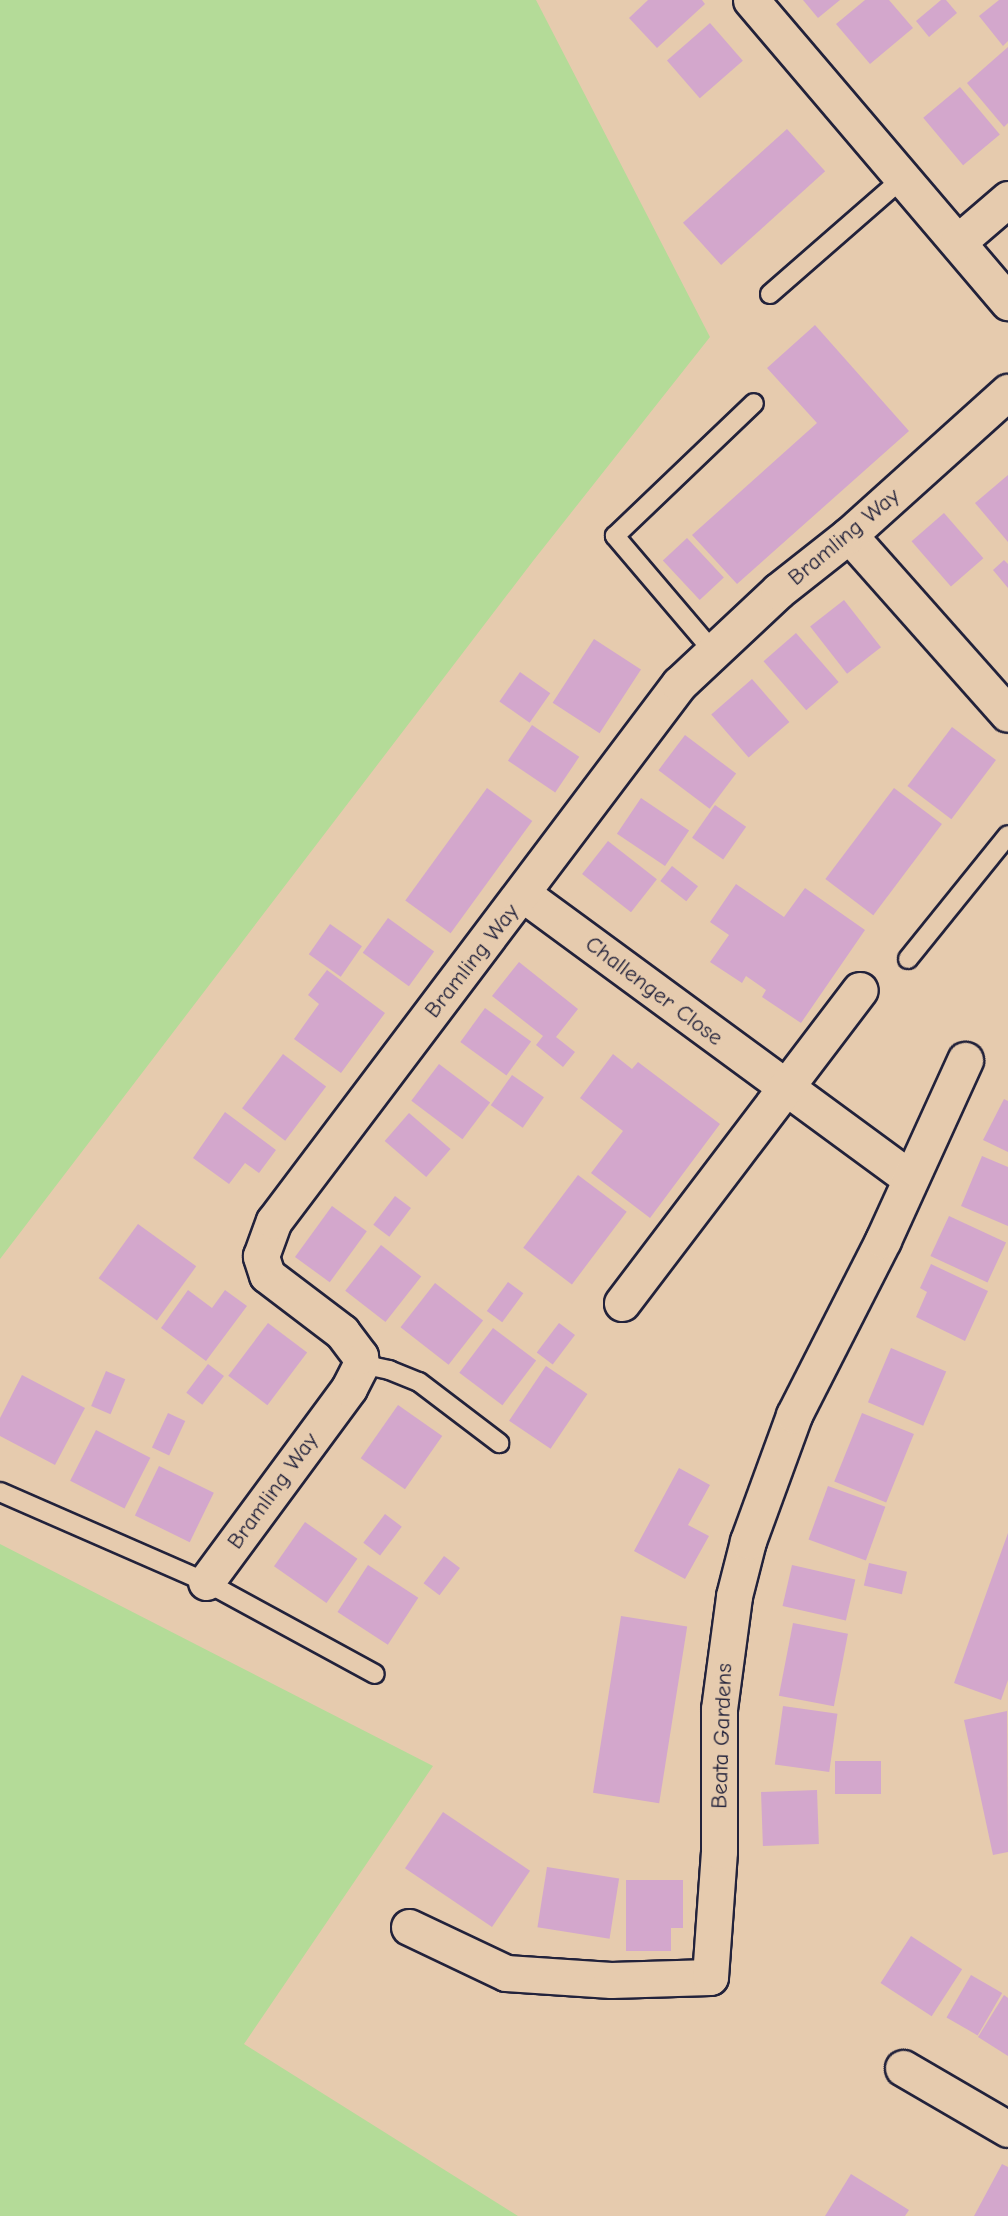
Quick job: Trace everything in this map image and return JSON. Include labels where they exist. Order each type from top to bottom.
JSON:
[{"type":"street","points":[[751,0],[1008,302]]},
{"type":"street","points":[[958,242],[1008,199]]},
{"type":"street","name":"Bramling Way","points":[[206,1582],[349,1388],[361,1364],[360,1356],[342,1332],[267,1275],[261,1256],[264,1241],[274,1221],[523,894],[655,715],[712,650],[778,591],[849,535],[1008,392]]},
{"type":"street","points":[[849,535],[1008,714]]},
{"type":"street","name":"Challenger Close","points":[[523,894],[784,1087]]},
{"type":"street","points":[[622,1303],[860,990]]},
{"type":"street","name":"Beata Gardens","points":[[409,1927],[506,1973],[611,1980],[710,1978],[719,1851],[719,1709],[734,1596],[748,1541],[794,1415],[841,1325],[965,1060]]},
{"type":"street","points":[[784,1087],[910,1178]]},
{"type":"street","points":[[903,2068],[1008,2129]]},
{"type":"lane","points":[[770,294],[903,178]]},
{"type":"lane","points":[[712,650],[615,536],[754,403]]},
{"type":"lane","points":[[908,959],[1008,835]]},
{"type":"lane","points":[[361,1364],[389,1370],[419,1382],[499,1443]]},
{"type":"lane","points":[[0,1492],[206,1582],[375,1674]]},
{"type":"green space","points":[[0,0],[536,0],[710,337],[533,561],[0,1259]]},
{"type":"green space","points":[[0,1544],[433,1766],[244,2044],[518,2216],[0,2216]]},
{"type":"building","points":[[648,0],[702,0],[705,4],[657,48],[629,18]]},
{"type":"building","points":[[803,0],[840,0],[818,18]]},
{"type":"building","points":[[865,0],[889,0],[913,28],[870,64],[836,24]]},
{"type":"building","points":[[941,0],[946,0],[957,13],[929,37],[916,21]]},
{"type":"building","points":[[999,0],[1008,0],[1008,41],[1003,46],[979,16]]},
{"type":"building","points":[[710,23],[743,61],[700,98],[667,60]]},
{"type":"building","points":[[1008,47],[1008,123],[1004,127],[967,83]]},
{"type":"building","points":[[960,87],[1000,134],[963,165],[923,118]]},
{"type":"building","points":[[787,129],[825,171],[721,265],[683,223]]},
{"type":"building","points":[[815,325],[909,431],[737,584],[692,535],[817,423],[767,368]]},
{"type":"building","points":[[1008,475],[1008,542],[975,503]]},
{"type":"building","points":[[944,513],[983,558],[951,586],[912,541]]},
{"type":"building","points":[[687,538],[724,577],[700,600],[663,561]]},
{"type":"building","points":[[1004,560],[1008,564],[1008,588],[993,570]]},
{"type":"building","points":[[844,600],[881,647],[847,674],[810,626]]},
{"type":"building","points":[[796,633],[839,682],[806,710],[764,661]]},
{"type":"building","points":[[594,639],[641,669],[600,733],[553,703]]},
{"type":"building","points":[[520,672],[550,693],[530,723],[499,701]]},
{"type":"building","points":[[752,679],[789,722],[749,757],[711,714]]},
{"type":"building","points":[[532,725],[579,757],[555,793],[508,761]]},
{"type":"building","points":[[952,727],[996,760],[951,819],[907,786]]},
{"type":"building","points":[[685,735],[736,774],[710,809],[659,770]]},
{"type":"building","points":[[487,788],[532,821],[451,933],[405,900]]},
{"type":"building","points":[[894,788],[942,824],[873,915],[825,879]]},
{"type":"building","points":[[641,798],[689,830],[665,866],[617,834]]},
{"type":"building","points":[[715,805],[746,827],[723,860],[692,838]]},
{"type":"building","points":[[608,841],[657,879],[631,912],[582,874]]},
{"type":"building","points":[[672,866],[698,886],[686,901],[660,881]]},
{"type":"building","points":[[736,884],[784,917],[805,888],[865,930],[801,1023],[762,997],[766,990],[746,976],[742,983],[710,962],[729,935],[710,922]]},
{"type":"building","points":[[388,918],[434,952],[409,986],[363,953]]},
{"type":"building","points":[[330,924],[362,946],[341,977],[309,954]]},
{"type":"building","points":[[519,962],[578,1009],[556,1037],[575,1052],[563,1067],[536,1045],[543,1036],[492,996]]},
{"type":"building","points":[[327,970],[385,1013],[341,1073],[294,1039],[319,1004],[308,995]]},
{"type":"building","points":[[485,1008],[531,1042],[506,1075],[460,1042]]},
{"type":"building","points":[[283,1054],[326,1086],[285,1141],[242,1108]]},
{"type":"building","points":[[613,1054],[632,1069],[638,1062],[720,1124],[650,1218],[591,1173],[623,1131],[580,1098]]},
{"type":"building","points":[[439,1064],[490,1103],[462,1139],[411,1101]]},
{"type":"building","points":[[512,1075],[544,1097],[523,1128],[491,1105]]},
{"type":"building","points":[[1004,1099],[1008,1101],[1008,1152],[983,1140]]},
{"type":"building","points":[[225,1112],[276,1150],[259,1173],[245,1163],[229,1184],[193,1158]]},
{"type":"building","points":[[409,1113],[451,1149],[426,1177],[385,1141]]},
{"type":"building","points":[[982,1156],[1008,1167],[1008,1226],[961,1206]]},
{"type":"building","points":[[578,1175],[627,1212],[572,1284],[523,1248]]},
{"type":"building","points":[[395,1196],[411,1208],[389,1237],[373,1225]]},
{"type":"building","points":[[332,1206],[367,1231],[330,1282],[295,1257]]},
{"type":"building","points":[[949,1216],[1006,1243],[988,1283],[930,1256]]},
{"type":"building","points":[[138,1224],[196,1266],[157,1321],[99,1278]]},
{"type":"building","points":[[381,1245],[421,1276],[385,1322],[345,1291]]},
{"type":"building","points":[[931,1264],[988,1291],[965,1341],[916,1317],[927,1292],[920,1288]]},
{"type":"building","points":[[508,1282],[523,1293],[502,1322],[487,1311]]},
{"type":"building","points":[[435,1283],[483,1321],[449,1365],[401,1327]]},
{"type":"building","points":[[188,1290],[212,1308],[225,1290],[247,1306],[206,1361],[161,1328]]},
{"type":"building","points":[[268,1323],[307,1352],[267,1405],[228,1376]]},
{"type":"building","points":[[559,1323],[575,1335],[553,1365],[537,1353]]},
{"type":"building","points":[[493,1328],[536,1360],[502,1405],[459,1373]]},
{"type":"building","points":[[891,1348],[946,1371],[923,1426],[868,1402]]},
{"type":"building","points":[[208,1364],[224,1376],[202,1405],[186,1393]]},
{"type":"building","points":[[546,1366],[587,1394],[551,1449],[509,1421]]},
{"type":"building","points":[[106,1371],[125,1379],[110,1414],[91,1406]]},
{"type":"building","points":[[22,1375],[85,1408],[55,1465],[0,1436],[0,1418]]},
{"type":"building","points":[[398,1405],[442,1436],[405,1489],[361,1458]]},
{"type":"building","points":[[168,1413],[185,1421],[169,1455],[152,1447]]},
{"type":"building","points":[[862,1413],[914,1434],[886,1503],[834,1482]]},
{"type":"building","points":[[96,1430],[150,1458],[124,1508],[70,1481]]},
{"type":"building","points":[[159,1466],[214,1493],[190,1542],[135,1515]]},
{"type":"building","points":[[679,1468],[710,1485],[688,1525],[709,1536],[685,1579],[634,1551]]},
{"type":"building","points":[[828,1486],[885,1507],[866,1560],[809,1540]]},
{"type":"building","points":[[385,1514],[402,1527],[380,1555],[363,1543]]},
{"type":"building","points":[[305,1522],[357,1559],[326,1603],[274,1566]]},
{"type":"building","points":[[1008,1533],[1008,1680],[1001,1700],[954,1683]]},
{"type":"building","points":[[444,1556],[460,1568],[440,1595],[424,1583]]},
{"type":"building","points":[[869,1563],[907,1572],[902,1594],[864,1585]]},
{"type":"building","points":[[368,1565],[418,1598],[388,1645],[338,1612]]},
{"type":"building","points":[[792,1565],[855,1580],[846,1621],[783,1606]]},
{"type":"building","points":[[621,1616],[687,1626],[659,1803],[593,1793]]},
{"type":"building","points":[[793,1623],[848,1634],[834,1706],[779,1696]]},
{"type":"building","points":[[783,1706],[837,1714],[829,1772],[775,1764]]},
{"type":"building","points":[[1007,1711],[1008,1852],[993,1855],[964,1720]]},
{"type":"building","points":[[835,1761],[881,1761],[881,1794],[835,1794]]},
{"type":"building","points":[[817,1790],[819,1844],[763,1846],[761,1792]]},
{"type":"building","points":[[443,1812],[530,1871],[492,1927],[405,1868]]},
{"type":"building","points":[[547,1867],[619,1878],[610,1939],[537,1927]]},
{"type":"building","points":[[626,1880],[683,1880],[683,1928],[671,1928],[671,1951],[626,1951]]},
{"type":"building","points":[[911,1936],[962,1969],[932,2016],[881,1983]]},
{"type":"building","points":[[971,1975],[1002,1993],[978,2035],[946,2017]]},
{"type":"building","points":[[1004,1995],[1008,1998],[1008,2056],[978,2037]]},
{"type":"building","points":[[1002,2164],[1008,2167],[1008,2216],[974,2216]]},
{"type":"building","points":[[851,2174],[909,2210],[905,2216],[825,2216]]}]
